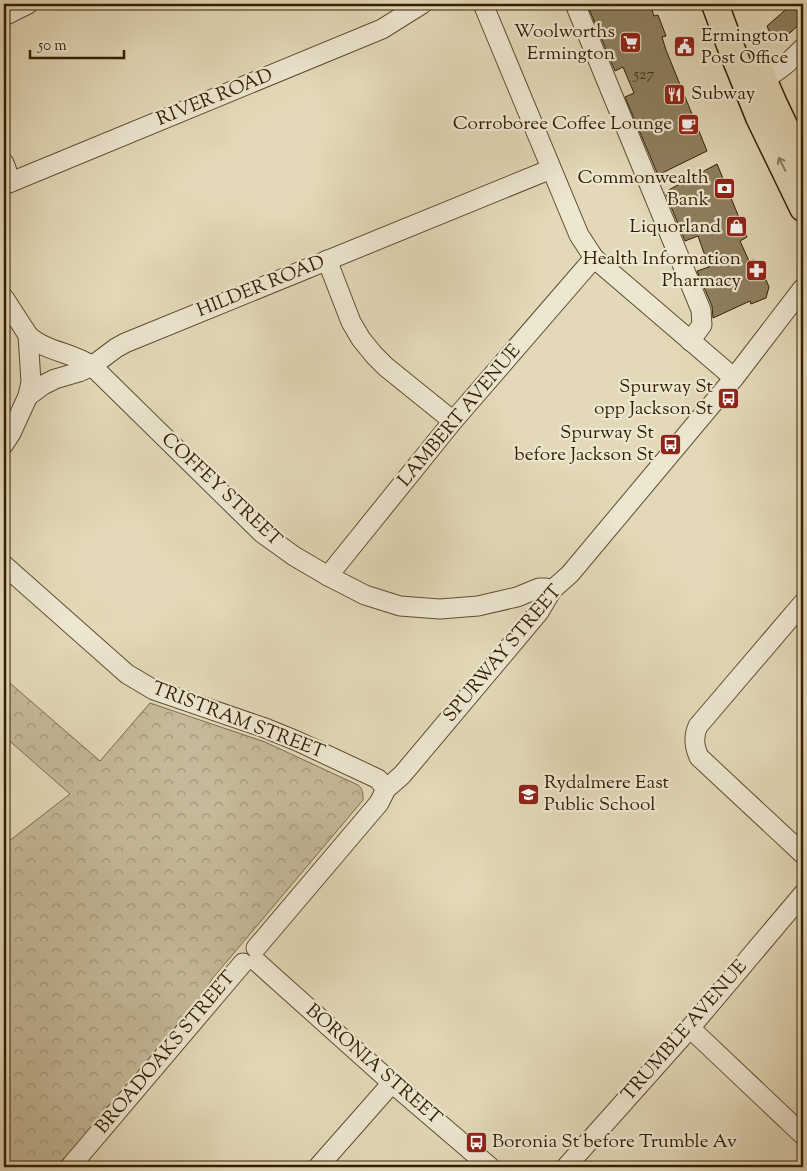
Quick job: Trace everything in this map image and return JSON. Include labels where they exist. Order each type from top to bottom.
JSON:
[{"type":"highway","points":[[715,4],[759,116],[803,208]]},
{"type":"highway","points":[[733,4],[772,102],[803,165]]},
{"type":"street","points":[[4,16],[28,4]]},
{"type":"street","name":"RIVER ROAD","points":[[7,184],[382,29],[422,4]]},
{"type":"street","points":[[483,4],[579,235],[594,258],[734,378]]},
{"type":"street","points":[[574,4],[701,310],[702,325],[690,341]]},
{"type":"street","points":[[763,79],[782,68],[803,48]]},
{"type":"street","points":[[4,163],[7,184]]},
{"type":"street","name":"HILDER ROAD","points":[[28,396],[54,379],[92,366],[116,348],[137,337],[551,169]]},
{"type":"street","name":"LAMBERT AVENUE","points":[[328,576],[453,421],[594,258]]},
{"type":"street","points":[[327,260],[352,322],[361,339],[386,367],[453,421]]},
{"type":"street","name":"SPURWAY STREET","points":[[252,957],[379,803],[386,789],[402,775],[539,612],[552,590],[570,574],[734,378],[803,288]]},
{"type":"street","name":"COFFEY STREET","points":[[4,298],[33,340],[80,358],[92,366],[262,533],[294,556],[328,576],[365,595],[400,606],[440,609],[478,606],[543,587],[552,590]]},
{"type":"street","name":"COFFEY STREET","points":[[28,335],[31,382],[28,396]]},
{"type":"street","points":[[4,444],[28,396]]},
{"type":"street","name":"TRISTRAM STREET","points":[[4,566],[128,674],[154,690],[265,728],[378,780],[386,789]]},
{"type":"street","points":[[803,603],[698,726],[694,741],[699,757],[803,854]]},
{"type":"street","name":"TRUMBLE AVENUE","points":[[566,1167],[690,1028],[803,894]]},
{"type":"street","name":"BORONIA STREET","points":[[252,957],[392,1083],[490,1167]]},
{"type":"street","name":"BROADOAKS STREET","points":[[70,1167],[252,957]]},
{"type":"street","points":[[690,1028],[803,1135]]},
{"type":"street","points":[[318,1167],[392,1083]]},
{"type":"green space","points":[[4,678],[100,761],[150,703],[265,742],[358,785],[363,794],[363,800],[212,979],[199,1002],[76,1148],[54,1167],[4,1167],[4,899],[7,869],[4,845],[70,794],[4,736]]},
{"type":"building","points":[[587,4],[650,4],[654,16],[658,15],[666,36],[662,37],[666,50],[707,151],[658,175],[625,97],[634,93],[623,67],[615,71]]},
{"type":"building","points":[[792,4],[803,4],[803,21],[780,42],[769,31],[767,26]]},
{"type":"building","points":[[717,164],[747,237],[740,241],[749,261],[754,260],[759,263],[769,287],[766,298],[751,304],[750,301],[713,318],[712,306],[697,271],[709,267],[698,236],[685,241],[665,192]]},
{"type":"place","name":"Woolworths Ermington","points":[[631,43]]},
{"type":"place","name":"Ermington Post Office","points":[[685,47]]},
{"type":"place","name":"Subway","points":[[675,94]]},
{"type":"place","name":"Corroboree Coffee Lounge","points":[[688,124]]},
{"type":"place","name":"Commonwealth Bank","points":[[725,189]]},
{"type":"place","name":"Liquorland","points":[[737,227]]},
{"type":"place","name":"Health Information Pharmacy","points":[[757,270]]},
{"type":"place","name":"Spurway St opp Jackson St","points":[[729,398]]},
{"type":"place","name":"Spurway St before Jackson St","points":[[670,444]]},
{"type":"place","name":"Rydalmere East Public School","points":[[528,794]]},
{"type":"place","name":"Boronia St before Trumble Av","points":[[476,1142]]}]
